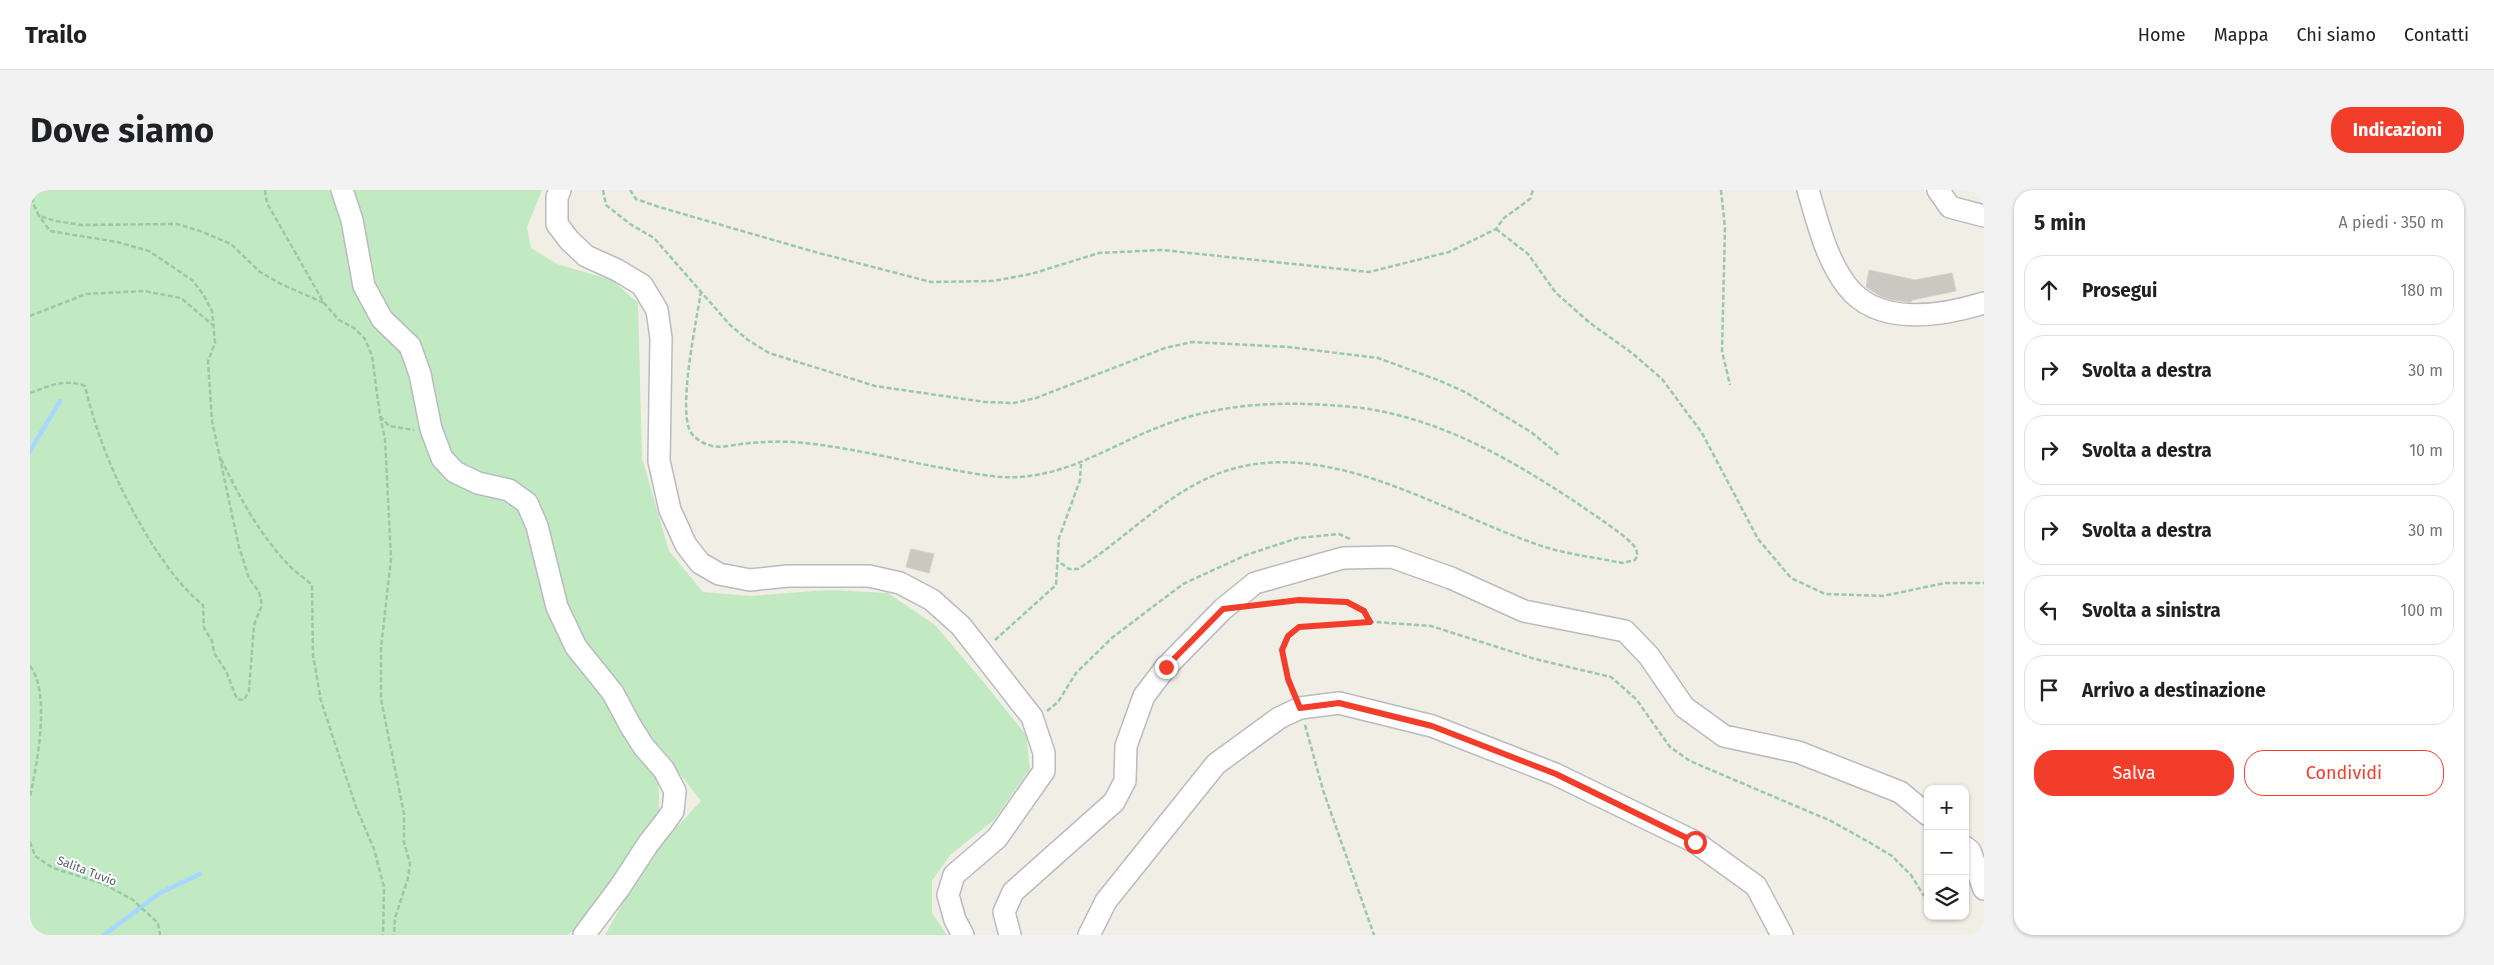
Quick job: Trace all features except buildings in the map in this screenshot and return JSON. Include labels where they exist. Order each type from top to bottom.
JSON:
[{"type":"street","points":[[342,190],[352,220],[364,286],[382,319],[410,346],[420,374],[431,429],[442,458],[455,472],[478,483],[509,490],[527,503],[537,526],[557,607],[576,648],[613,694],[634,732],[664,770],[674,791],[673,811],[584,935]]},
{"type":"street","points":[[560,190],[557,197],[557,224],[569,240],[586,256],[617,270],[642,285],[657,310],[660,338],[658,462],[670,510],[686,545],[700,563],[719,574],[750,580],[788,576],[869,576],[900,583],[932,600],[961,626],[1032,717],[1044,753],[1044,770],[997,838],[954,875],[948,895],[955,920],[963,935]]},
{"type":"street","points":[[1808,190],[1824,244],[1847,287],[1870,306],[1901,315],[1958,312],[1984,303]]},
{"type":"street","points":[[1938,190],[1950,207],[1984,216]]},
{"type":"street","points":[[1010,935],[1004,912],[1013,892],[1114,802],[1125,781],[1126,746],[1144,696],[1166,667],[1223,609],[1254,583],[1343,558],[1392,557],[1451,578],[1524,611],[1625,631],[1649,656],[1684,707],[1724,736],[1798,752],[1900,792],[1924,813]]},
{"type":"street","points":[[1089,935],[1106,900],[1216,764],[1279,718],[1300,708],[1339,703],[1432,726],[1556,774],[1695,842],[1756,886],[1782,935]]},
{"type":"street","points":[[1969,850],[1984,889]]},
{"type":"path","points":[[30,393],[51,385],[73,381],[85,386],[93,421],[112,472],[128,504],[166,568],[203,605],[204,628],[212,641],[214,653],[226,671],[232,693],[237,699],[244,700],[249,691],[254,625],[262,605],[259,592],[249,578],[239,547],[212,421],[208,361],[215,342],[212,311],[203,294],[192,280],[149,251],[117,242],[50,231],[39,216],[33,203],[31,190]]},
{"type":"path","points":[[265,190],[267,202],[324,303],[339,320],[354,328],[365,339],[372,356],[385,439],[391,559],[381,648],[381,699],[404,814],[404,842],[410,864],[408,878],[394,918],[394,935]]},
{"type":"path","points":[[602,190],[606,205],[630,224],[654,238],[730,325],[748,340],[769,352],[875,386],[985,402],[1014,403],[1036,398],[1165,348],[1192,342],[1288,347],[1378,358],[1465,392],[1531,432],[1560,456]]},
{"type":"path","points":[[630,190],[636,199],[659,207],[815,252],[931,282],[993,281],[1031,274],[1099,253],[1162,250],[1369,272],[1449,252],[1496,229],[1504,218],[1530,199],[1533,190]]},
{"type":"path","points":[[1721,190],[1726,228],[1722,351],[1730,385]]},
{"type":"path","points":[[39,216],[82,225],[177,224],[200,230],[231,244],[260,272],[281,284],[324,303]]},
{"type":"path","points":[[1496,229],[1528,254],[1556,293],[1590,323],[1632,353],[1662,379],[1702,433],[1758,539],[1791,578],[1825,594],[1883,596],[1945,583],[1984,583]]},
{"type":"path","points":[[30,316],[86,294],[144,291],[181,298],[215,327]]},
{"type":"path","points":[[701,291],[686,386],[686,419],[690,432],[702,442],[714,447],[773,441],[820,444],[920,464],[1002,477],[1029,476],[1081,464],[1159,426],[1193,415],[1238,406],[1327,405],[1378,411],[1417,420],[1457,435],[1519,466],[1619,533],[1635,547],[1637,557],[1631,563],[1622,563],[1538,545],[1370,478],[1345,470],[1296,462],[1272,462],[1239,468],[1210,477],[1181,492],[1078,569],[1069,569],[1058,561]]},
{"type":"path","points":[[380,416],[389,426],[415,430],[431,429]]},
{"type":"path","points":[[219,456],[242,501],[271,545],[287,564],[312,585],[314,655],[321,701],[379,868],[384,887],[383,935]]},
{"type":"path","points":[[978,648],[989,645],[1056,584],[1059,538],[1080,480],[1081,464]]},
{"type":"path","points":[[1032,717],[1046,711],[1058,702],[1076,673],[1112,637],[1183,584],[1246,556],[1298,538],[1339,534],[1356,542]]},
{"type":"path","points":[[1251,604],[1299,600],[1347,602],[1364,611],[1370,622]]},
{"type":"path","points":[[1374,935],[1323,790],[1300,708],[1288,679],[1282,650],[1288,636],[1299,627],[1370,622],[1431,626],[1535,659],[1611,677],[1636,699],[1670,747],[1690,761],[1831,821],[1876,846],[1892,856],[1911,875],[1924,896]]},
{"type":"path","points":[[30,666],[36,674],[41,703],[37,762],[30,797]]},
{"type":"path","name":"Salita Tuvio","points":[[30,842],[35,856],[53,868],[104,884],[133,900],[158,923],[160,935]]},
{"type":"green space","points":[[30,190],[542,190],[527,227],[531,248],[557,264],[612,280],[638,303],[642,458],[669,551],[703,592],[750,596],[828,590],[888,593],[935,625],[1026,735],[1030,769],[994,820],[950,855],[932,881],[932,913],[947,935],[605,935],[648,858],[701,801],[663,752],[658,774],[659,812],[585,925],[567,935],[30,935]]},
{"type":"waterway","points":[[30,451],[60,401]]},
{"type":"waterway","points":[[104,935],[160,893],[200,874]]},
{"type":"route","points":[[1166,667],[1223,609],[1251,604],[1299,600],[1347,602],[1364,611],[1370,622],[1362,621],[1299,627],[1288,636],[1282,650],[1288,679],[1300,708],[1339,703],[1432,726],[1556,774],[1695,842]]}]
